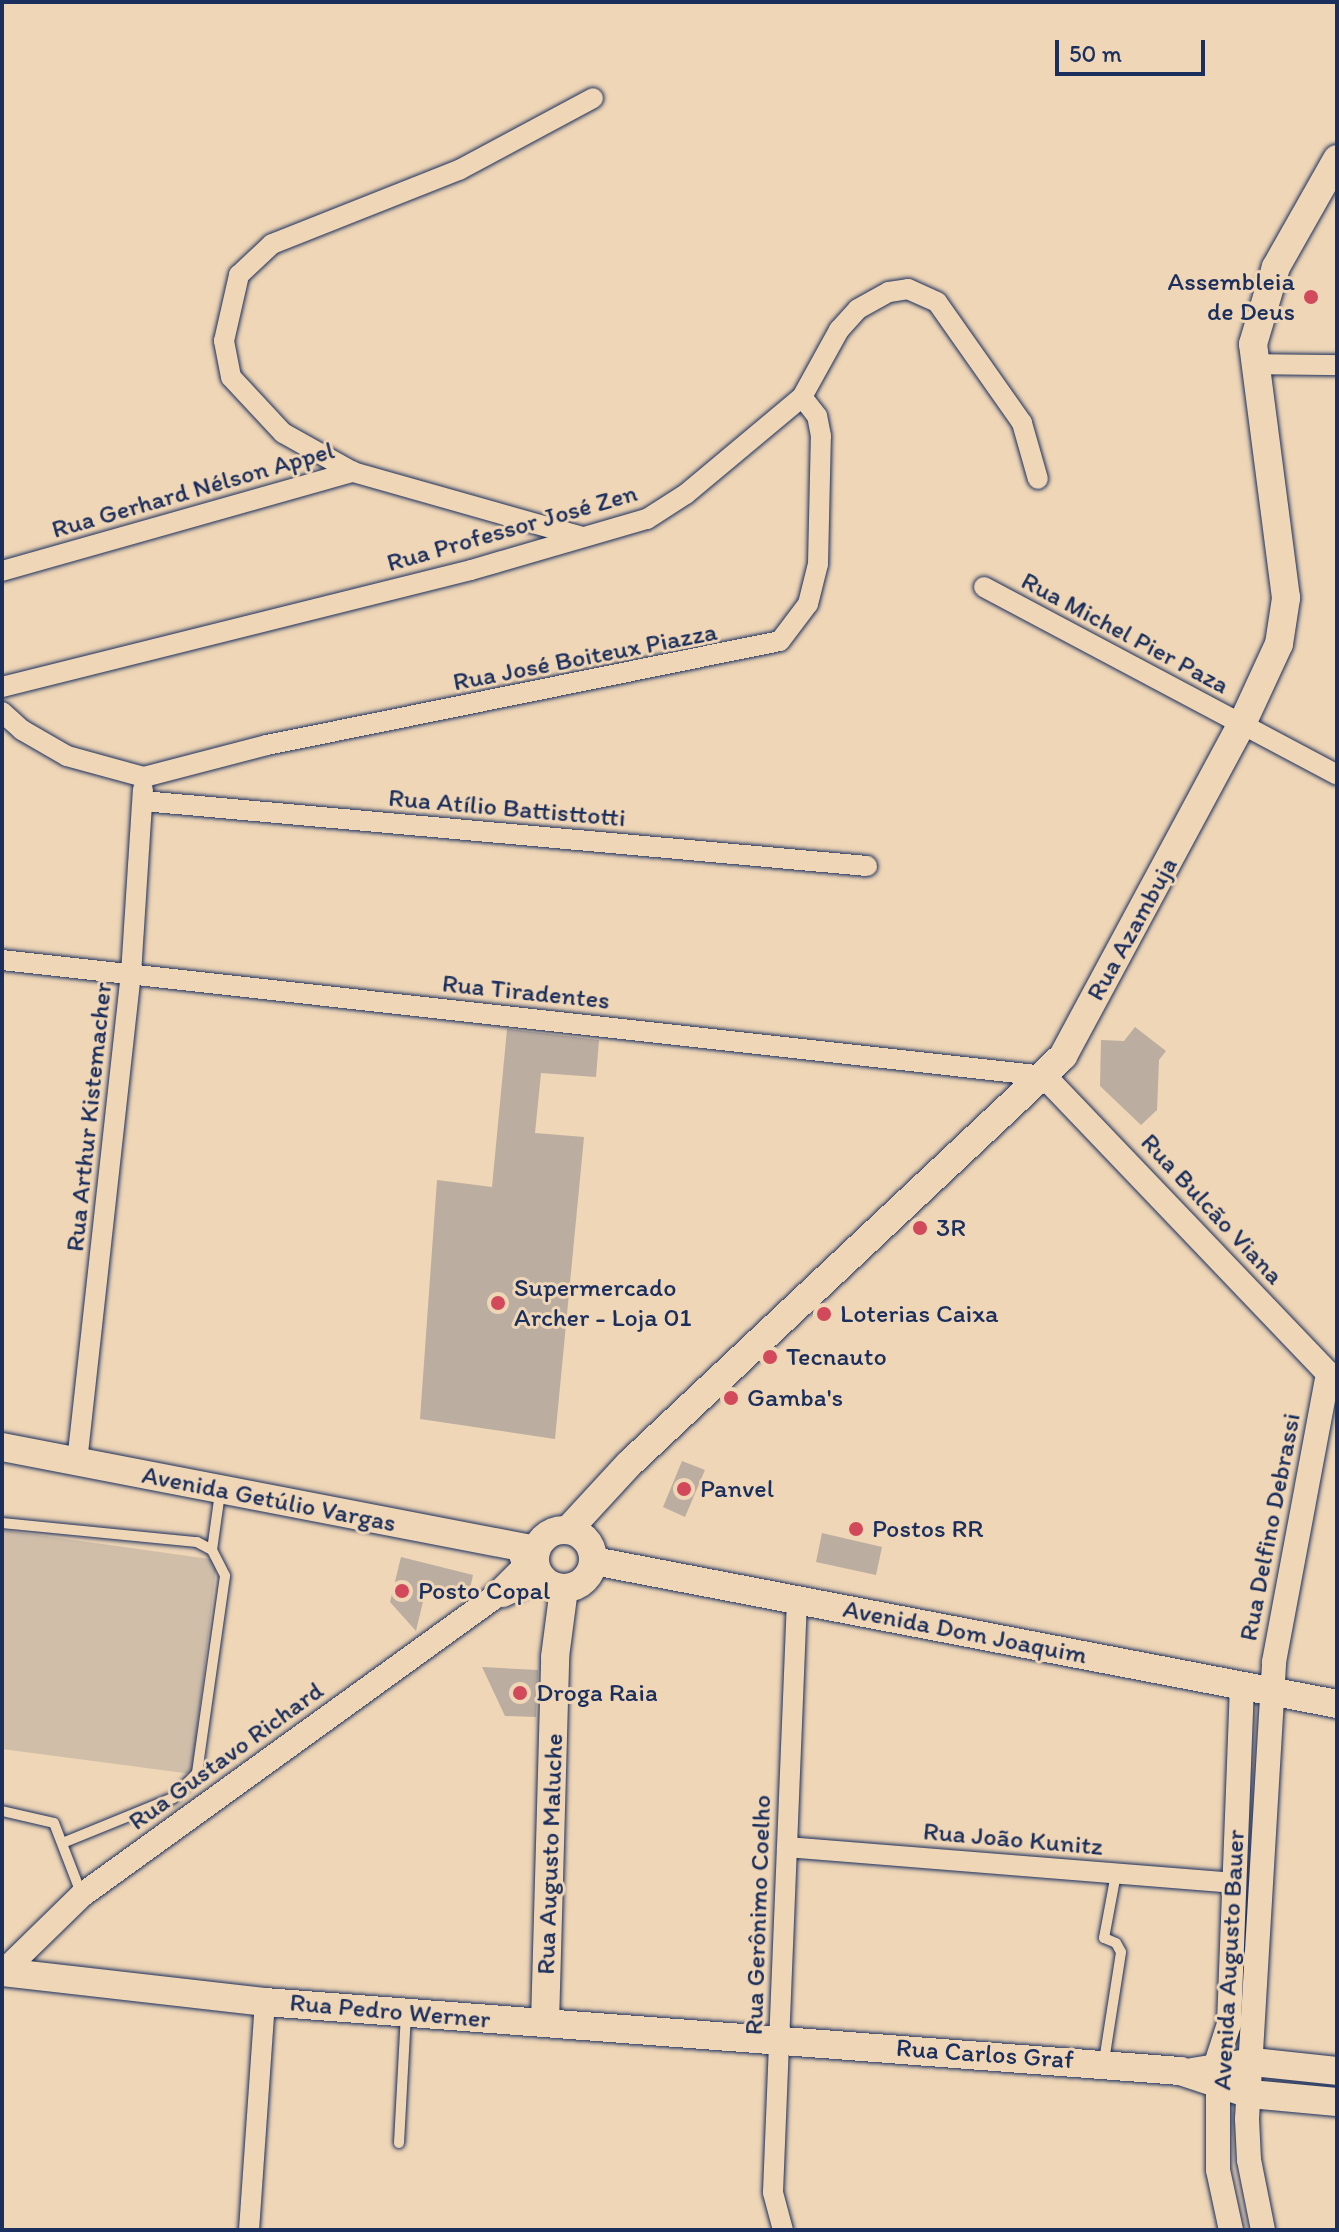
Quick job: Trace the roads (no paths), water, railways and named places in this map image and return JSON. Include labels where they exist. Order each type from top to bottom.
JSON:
[{"type":"main road","name":"Rua Azambuja","points":[[540,1566],[552,1532],[569,1529],[629,1464],[1063,1056],[1242,724],[1279,644],[1286,598],[1253,364],[1258,319],[1276,267],[1337,159]]},
{"type":"main road","name":"Avenida Getúlio Vargas","points":[[2,1447],[220,1489],[540,1566]]},
{"type":"main road","points":[[540,1566],[585,1581],[594,1561],[587,1541],[569,1529]]},
{"type":"main road","name":"Avenida Dom Joaquim","points":[[594,1561],[1337,1704]]},
{"type":"main road","name":"Rua Augusto Maluche","points":[[540,1566],[555,1657],[545,2023]]},
{"type":"main road","name":"Rua Pedro Werner","points":[[2,1972],[265,2002],[778,2038]]},
{"type":"main road","name":"Rua Carlos Graf","points":[[778,2038],[1208,2074],[1250,2094],[1337,2102]]},
{"type":"main road","points":[[1208,2074],[1253,2062],[1337,2071]]},
{"type":"street","points":[[353,472],[283,433],[231,377],[224,341],[239,275],[272,244],[459,170],[593,98]]},
{"type":"street","name":"Rua Professor José Zen","points":[[2,687],[456,574],[647,519],[686,494],[802,397],[839,330],[858,309],[889,292],[923,294],[937,302],[1022,423],[1038,479]]},
{"type":"street","points":[[1253,364],[1337,365]]},
{"type":"street","name":"Rua José Boiteux Piazza","points":[[144,777],[267,745],[780,641],[808,604],[818,564],[821,436],[817,416],[802,397]]},
{"type":"street","name":"Rua Gerhard Nélson Appel","points":[[2,571],[353,472],[583,537]]},
{"type":"street","name":"Rua Michel Pier Paza","points":[[984,587],[1337,775]]},
{"type":"street","points":[[2,712],[22,730],[67,756],[144,777]]},
{"type":"street","name":"Rua Arthur Kistemacher","points":[[77,1462],[131,974],[144,777]]},
{"type":"street","name":"Rua Atílio Battisttotti","points":[[143,801],[867,866]]},
{"type":"street","name":"Rua Tiradentes","points":[[2,960],[1044,1076]]},
{"type":"street","name":"Rua Bulcão Viana","points":[[1044,1076],[1332,1378]]},
{"type":"street","name":"Rua Delfino Debrassi","points":[[1272,1691],[1332,1378]]},
{"type":"street","name":"Rua Gustavo Richard","points":[[493,1598],[525,1566],[540,1566]]},
{"type":"street","name":"Rua Gustavo Richard","points":[[2,1972],[82,1895],[540,1566]]},
{"type":"street","name":"Rua Gerônimo Coelho","points":[[783,2230],[773,2192],[797,1600]]},
{"type":"street","name":"Avenida Augusto Bauer","points":[[1231,2230],[1218,2170],[1208,2074],[1229,2024],[1242,1686]]},
{"type":"street","name":"Avenida Augusto Bauer","points":[[1263,2230],[1249,2160],[1250,2094],[1272,1691]]},
{"type":"street","name":"Rua João Kunitz","points":[[787,1847],[1235,1883]]},
{"type":"street","points":[[1235,1883],[1262,1885]]},
{"type":"street","points":[[249,2230],[265,2002]]},
{"type":"lane","points":[[63,1843],[173,1798],[197,1773],[225,1576],[212,1550],[220,1489]]},
{"type":"lane","points":[[2,1523],[197,1542],[212,1550]]},
{"type":"lane","points":[[2,1811],[43,1816],[54,1823],[82,1895]]},
{"type":"lane","points":[[1103,2063],[1121,1952],[1116,1943],[1104,1938],[1116,1874]]},
{"type":"lane","points":[[399,2143],[406,2013]]},
{"type":"place","name":"Assembleia de Deus","points":[[1311,297]]},
{"type":"place","name":"3R","points":[[920,1228]]},
{"type":"place","name":"Supermercado Archer - Loja 01","points":[[498,1303]]},
{"type":"place","name":"Loterias Caixa","points":[[824,1314]]},
{"type":"place","name":"Tecnauto","points":[[770,1357]]},
{"type":"place","name":"Gamba's","points":[[731,1398]]},
{"type":"place","name":"Panvel","points":[[684,1489]]},
{"type":"place","name":"Postos RR","points":[[856,1529]]},
{"type":"place","name":"Posto Copal","points":[[402,1591]]},
{"type":"place","name":"Droga Raia","points":[[520,1693]]}]
